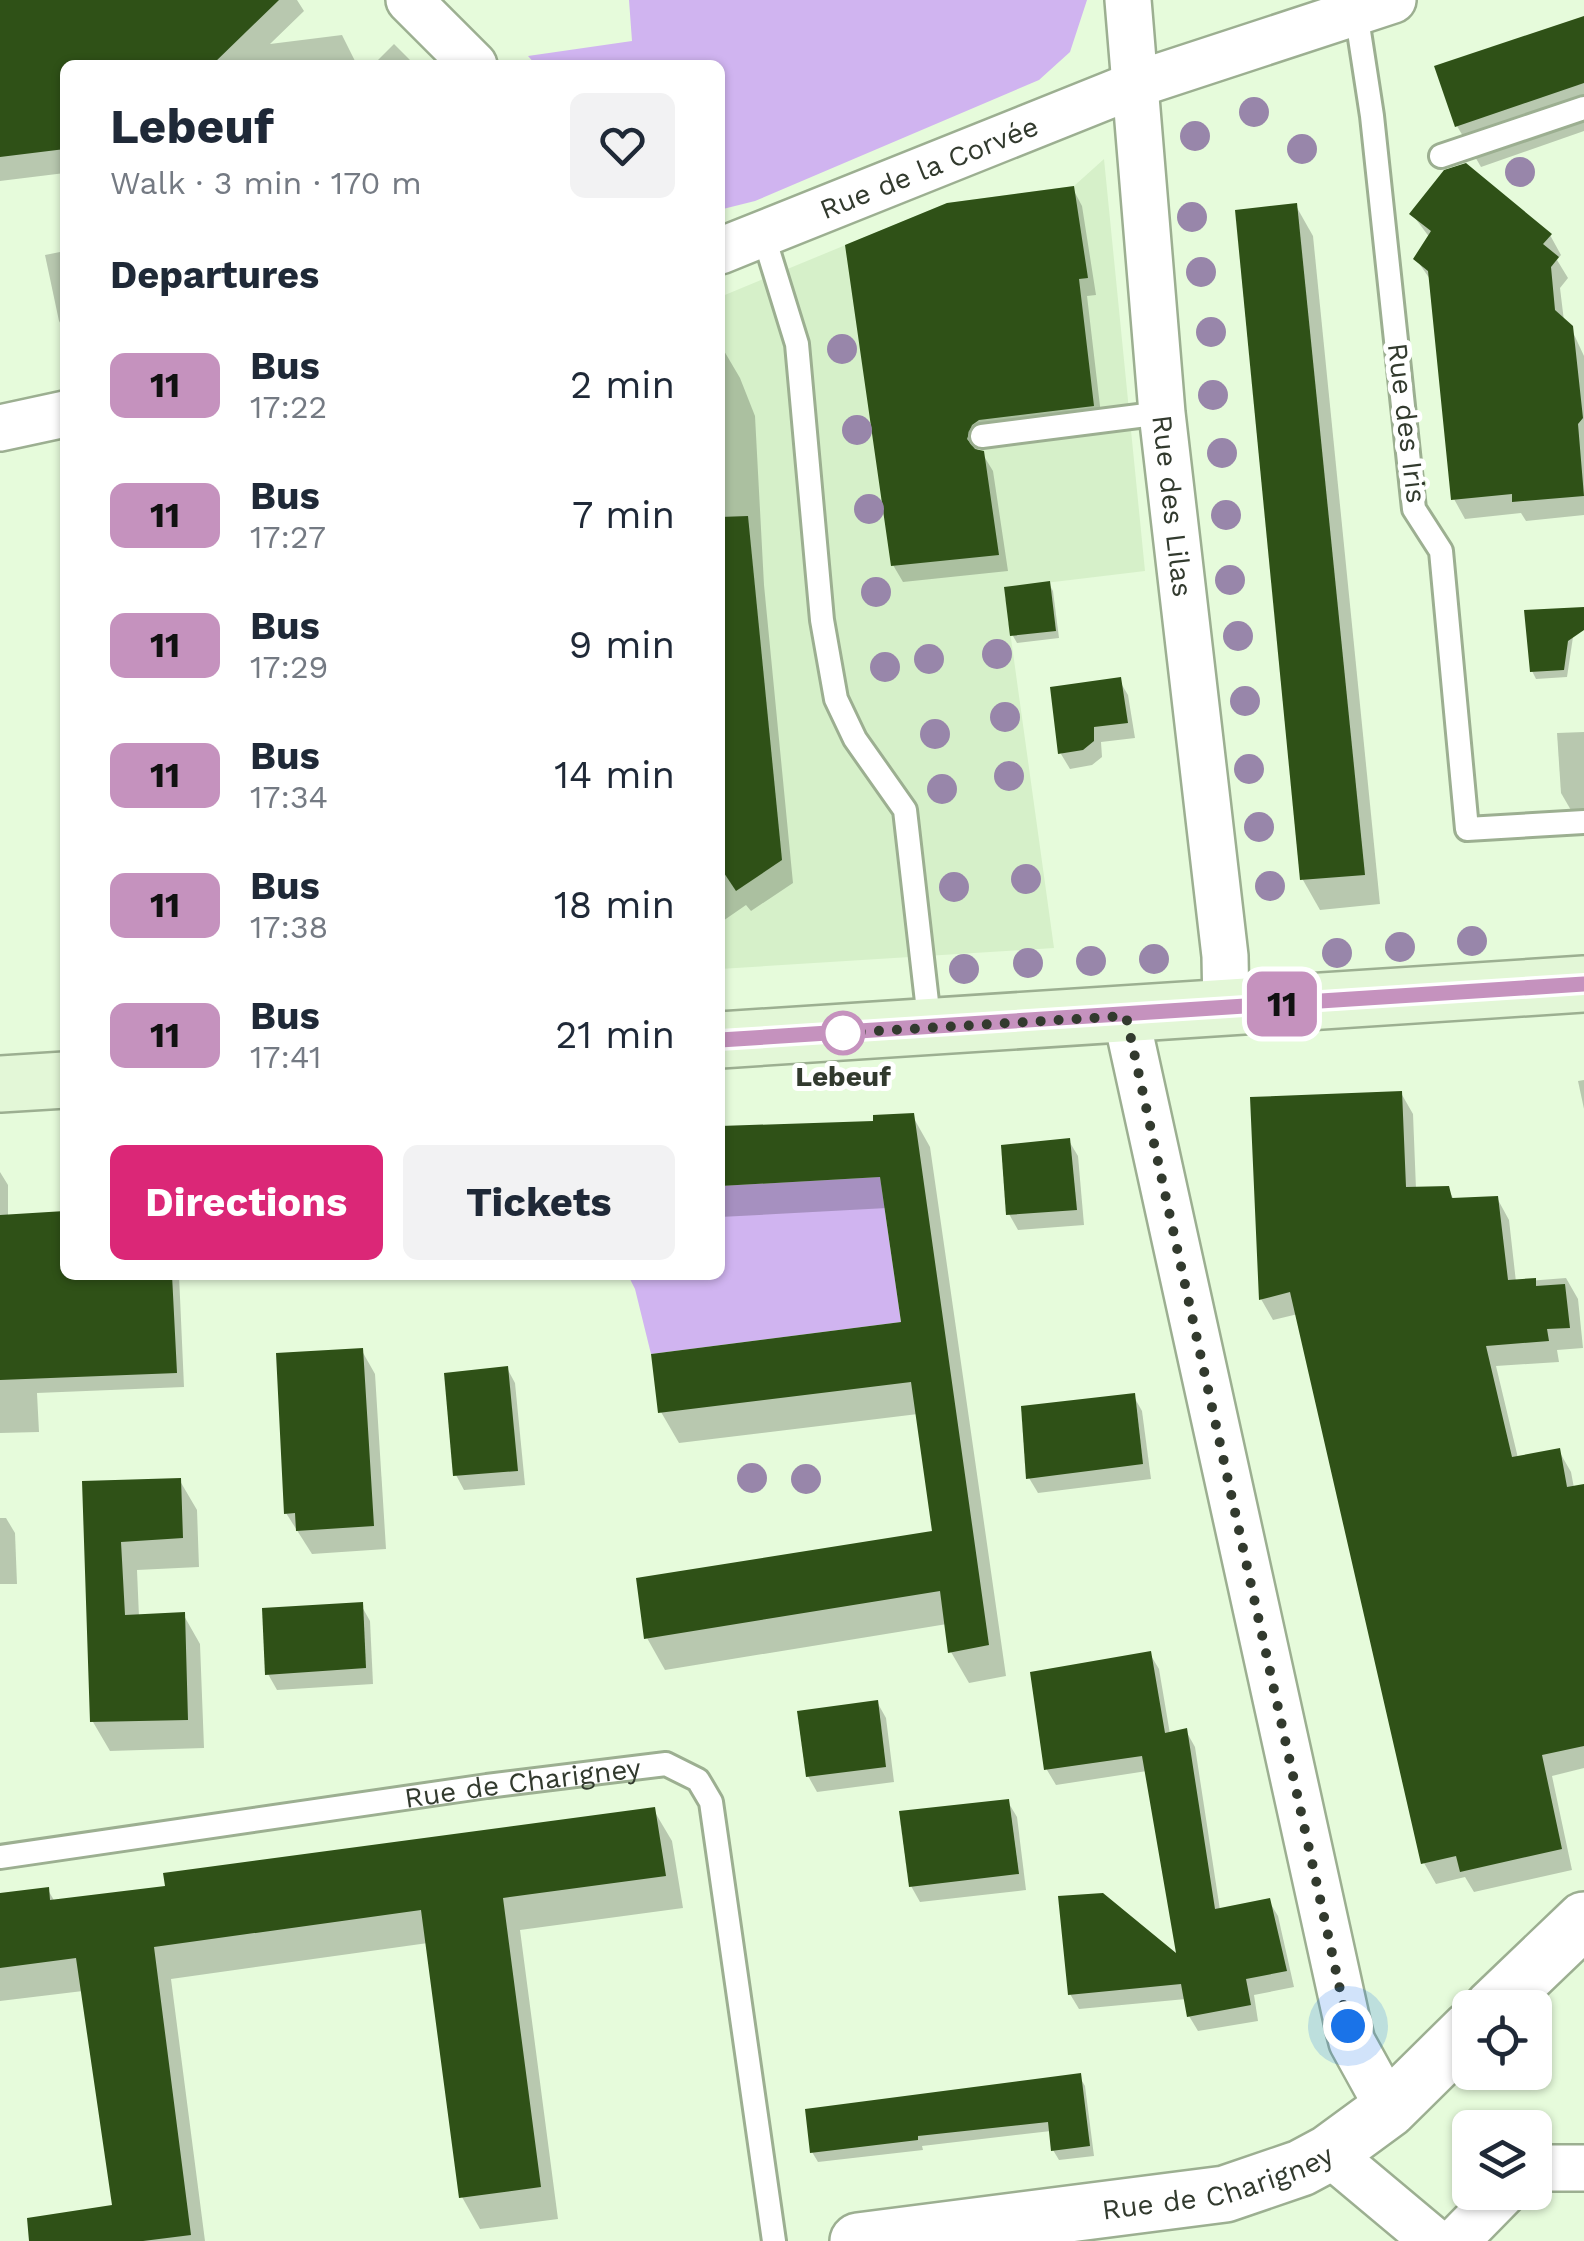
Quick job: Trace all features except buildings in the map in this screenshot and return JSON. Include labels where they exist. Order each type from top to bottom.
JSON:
[{"type":"main road","points":[[725,1040],[1584,984]]},
{"type":"main road","points":[[0,1084],[60,1080]]},
{"type":"street","points":[[409,0],[469,60]]},
{"type":"street","name":"Rue des Lilas","points":[[1128,0],[1162,413],[1225,956],[1226,1008]]},
{"type":"street","name":"Rue de la Corvée","points":[[725,249],[1137,84],[1374,6]]},
{"type":"street","points":[[0,428],[60,415]]},
{"type":"street","points":[[1126,1016],[1348,2026],[1352,2042],[1388,2108]]},
{"type":"street","points":[[1511,1990],[1584,1920]]},
{"type":"street","name":"Rue de Charigney","points":[[858,2241],[1225,2194],[1301,2168],[1329,2153],[1388,2108],[1452,2046]]},
{"type":"street","points":[[1329,2153],[1434,2241]]},
{"type":"street","points":[[1552,2168],[1584,2168]]},
{"type":"street","points":[[1456,2241],[1486,2210]]},
{"type":"lane","name":"Rue des Iris","points":[[1374,6],[1372,116],[1414,509],[1441,550],[1467,829],[1584,822]]},
{"type":"lane","points":[[1441,156],[1584,108]]},
{"type":"lane","points":[[762,234],[797,344],[822,620],[836,698],[855,739],[906,810],[930,1028]]},
{"type":"lane","points":[[982,436],[1162,413]]},
{"type":"lane","name":"Rue de Charigney","points":[[0,1857],[666,1764],[698,1780],[712,1802],[774,2241]]},
{"type":"shaded area","points":[[629,0],[1087,0],[1070,52],[1039,80],[755,201],[725,208],[725,60],[532,60],[528,56],[632,41]]},
{"type":"shaded area","points":[[1104,159],[1145,571],[1004,588],[1054,948],[725,969],[725,295],[947,203],[1074,186]]},
{"type":"shaded area","points":[[880,1177],[901,1322],[651,1354],[630,1280],[725,1280],[725,1186]]},
{"type":"bus line","name":"11","points":[[725,1040],[1584,984]]},
{"type":"place","name":"Lebeuf","points":[[843,1033]]},
{"type":"route","points":[[843,1033],[1126,1016],[1348,2026]]}]
